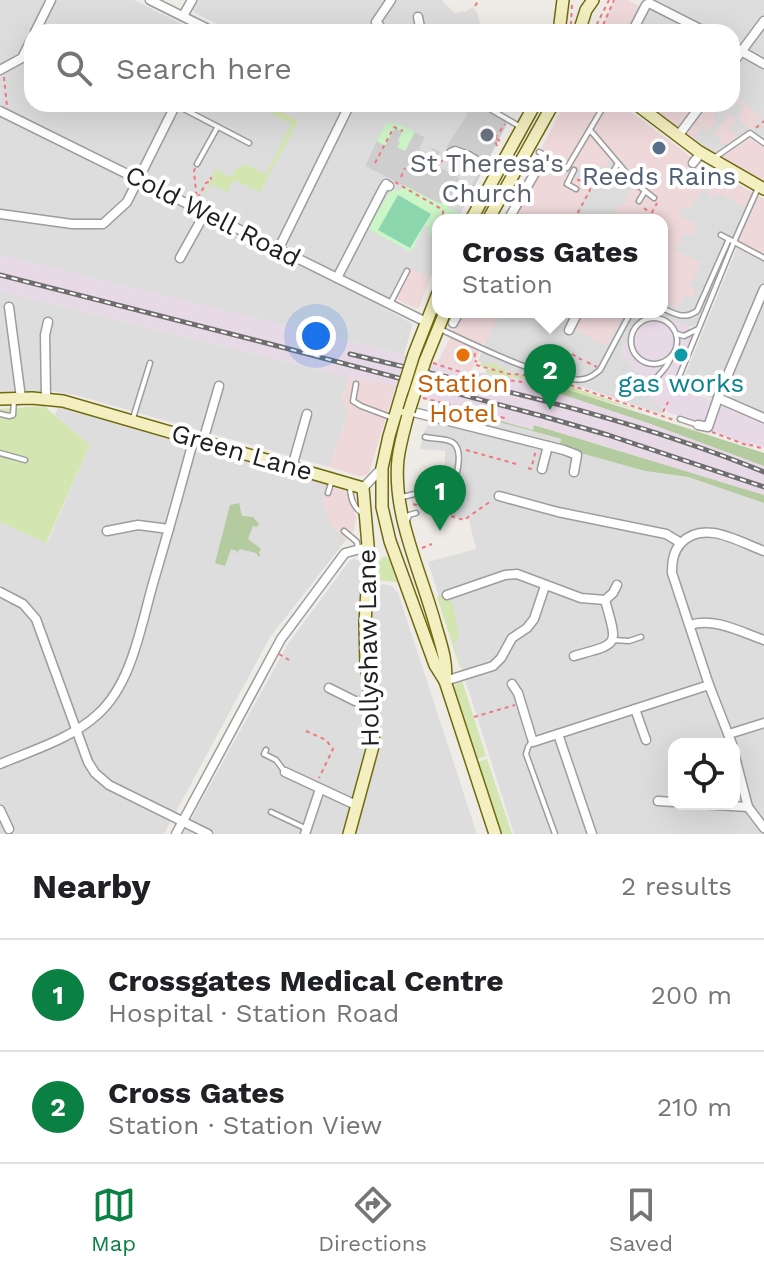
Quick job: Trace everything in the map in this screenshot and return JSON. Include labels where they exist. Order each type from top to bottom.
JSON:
[{"type":"main road","points":[[582,24],[593,0]]},
{"type":"main road","points":[[562,24],[567,1]]},
{"type":"main road","points":[[474,214],[530,112]]},
{"type":"main road","points":[[492,214],[536,152],[550,112]]},
{"type":"main road","points":[[646,112],[711,160],[762,188]]},
{"type":"main road","points":[[432,308],[403,389],[398,461],[405,529],[415,549],[438,635],[447,672],[445,681]]},
{"type":"main road","points":[[442,318],[414,396],[400,412],[382,468],[382,507],[435,665],[445,681],[495,834]]},
{"type":"main road","points":[[426,322],[438,328]]},
{"type":"main road","name":"Green Lane","points":[[0,399],[46,398],[63,401],[357,486]]},
{"type":"main road","name":"Hollyshaw Lane","points":[[349,834],[373,746],[374,725],[366,664],[365,515],[357,486]]},
{"type":"main road","points":[[394,545],[405,529]]},
{"type":"main road","points":[[363,548],[375,542],[415,549]]},
{"type":"street","points":[[39,24],[51,0]]},
{"type":"street","points":[[150,0],[198,24]]},
{"type":"street","points":[[183,16],[192,0]]},
{"type":"street","points":[[378,24],[376,22],[391,0]]},
{"type":"street","points":[[636,24],[646,3],[689,24]]},
{"type":"street","points":[[418,17],[419,24]]},
{"type":"street","points":[[764,21],[741,51],[764,64]]},
{"type":"street","points":[[2,69],[24,54]]},
{"type":"street","name":"Cold Well Road","points":[[4,112],[426,322]]},
{"type":"street","points":[[0,214],[72,224],[103,224],[127,202],[171,112]]},
{"type":"street","points":[[278,250],[346,112]]},
{"type":"street","points":[[678,136],[696,112]]},
{"type":"street","points":[[511,214],[540,164],[536,152]]},
{"type":"street","points":[[337,278],[389,183]]},
{"type":"street","points":[[180,258],[200,207]]},
{"type":"street","points":[[703,426],[764,289]]},
{"type":"street","points":[[9,307],[18,398]]},
{"type":"street","points":[[453,323],[456,318]]},
{"type":"street","points":[[569,330],[575,318]]},
{"type":"street","points":[[46,398],[45,335],[48,322]]},
{"type":"street","points":[[0,764],[77,730],[102,711],[123,681],[169,529],[219,386]]},
{"type":"street","points":[[718,398],[763,414]]},
{"type":"street","points":[[400,412],[543,444],[577,455],[574,472]]},
{"type":"street","points":[[292,467],[307,414]]},
{"type":"street","points":[[542,469],[543,444]]},
{"type":"street","points":[[357,486],[382,468]]},
{"type":"street","points":[[499,496],[558,512],[666,534],[681,543]]},
{"type":"street","points":[[107,531],[138,525],[169,529]]},
{"type":"street","points":[[730,738],[672,573],[674,554],[681,543],[692,535],[711,532],[764,551]]},
{"type":"street","points":[[176,834],[281,639],[345,553],[363,548]]},
{"type":"street","points":[[447,595],[505,575],[517,574],[587,600],[605,600],[617,585]]},
{"type":"street","points":[[445,681],[497,663],[512,638],[534,619],[545,586]]},
{"type":"street","points":[[0,592],[23,604],[36,619],[88,762],[99,778],[208,834]]},
{"type":"street","points":[[574,656],[606,647],[613,640],[605,600]]},
{"type":"street","points":[[690,625],[710,622],[764,640]]},
{"type":"street","points":[[512,684],[522,703],[533,742],[709,685]]},
{"type":"street","points":[[329,688],[355,701],[371,702]]},
{"type":"street","points":[[635,709],[646,740]]},
{"type":"street","points":[[729,734],[764,723]]},
{"type":"street","points":[[558,734],[592,834]]},
{"type":"street","points":[[285,772],[358,806]]},
{"type":"street","points":[[740,776],[748,807],[764,828]]},
{"type":"street","points":[[306,831],[317,788]]},
{"type":"street","points":[[658,801],[668,802]]},
{"type":"street","points":[[740,807],[748,807]]},
{"type":"street","points":[[0,810],[9,829]]},
{"type":"lane","points":[[188,112],[249,143]]},
{"type":"lane","points":[[495,112],[521,127]]},
{"type":"lane","points":[[536,152],[567,168],[600,112]]},
{"type":"lane","points":[[196,166],[217,126]]},
{"type":"lane","points":[[589,129],[655,200]]},
{"type":"lane","points":[[711,160],[750,133],[764,143]]},
{"type":"lane","points":[[450,151],[455,149],[469,154],[497,171]]},
{"type":"lane","points":[[612,174],[618,163]]},
{"type":"lane","points":[[574,170],[567,184],[576,189]]},
{"type":"lane","points":[[668,311],[680,316],[697,311],[731,240],[762,188]]},
{"type":"lane","points":[[639,201],[645,191]]},
{"type":"lane","points":[[721,235],[764,258]]},
{"type":"lane","points":[[676,384],[700,328],[731,240]]},
{"type":"lane","points":[[390,304],[407,271]]},
{"type":"lane","points":[[438,328],[545,374],[583,380],[600,370],[628,318]]},
{"type":"lane","points":[[641,385],[646,388],[664,369],[677,343],[675,333],[666,322],[657,318],[647,319],[638,324],[632,333],[632,349],[638,358],[654,368],[664,369]]},
{"type":"lane","points":[[675,333],[684,336],[700,328]]},
{"type":"lane","points":[[649,363],[662,363],[672,355]]},
{"type":"lane","points":[[133,420],[150,363]]},
{"type":"lane","points":[[356,384],[353,401],[361,406],[400,412]]},
{"type":"lane","points":[[0,414],[13,415],[18,398]]},
{"type":"lane","points":[[680,420],[703,426]]},
{"type":"lane","points":[[400,497],[419,493],[449,500],[459,462],[456,446],[451,442],[425,437]]},
{"type":"lane","points":[[0,453],[25,460]]},
{"type":"lane","points":[[328,493],[332,479]]},
{"type":"lane","points":[[405,529],[409,515],[416,513]]},
{"type":"lane","points":[[344,531],[363,548]]},
{"type":"lane","points":[[415,549],[422,558]]},
{"type":"lane","points":[[613,640],[629,641],[641,637]]},
{"type":"lane","points":[[533,742],[526,754],[555,834]]},
{"type":"lane","points":[[266,750],[264,754],[276,760],[285,772]]},
{"type":"lane","points":[[271,812],[306,831]]},
{"type":"path","points":[[475,6],[479,0]]},
{"type":"path","points":[[597,24],[609,0]]},
{"type":"path","points":[[604,24],[614,0]]},
{"type":"path","points":[[564,24],[573,6],[567,1]]},
{"type":"path","points":[[2,69],[4,112]]},
{"type":"path","points":[[750,133],[764,121]]},
{"type":"path","points":[[497,146],[495,142],[505,124],[508,125]]},
{"type":"path","points":[[375,163],[394,127],[403,131]]},
{"type":"path","points":[[435,163],[446,159]]},
{"type":"path","points":[[436,170],[440,162]]},
{"type":"path","points":[[196,166],[194,171],[200,207]]},
{"type":"path","points":[[401,177],[405,168]]},
{"type":"path","points":[[200,207],[206,183],[211,181],[211,177]]},
{"type":"path","points":[[389,183],[436,205],[443,210],[443,214]]},
{"type":"path","points":[[459,195],[469,200]]},
{"type":"path","points":[[644,208],[650,213],[655,200]]},
{"type":"path","points":[[546,318],[555,323]]},
{"type":"path","points":[[560,348],[566,351]]},
{"type":"path","points":[[544,350],[556,356]]},
{"type":"path","points":[[572,354],[582,360]]},
{"type":"path","points":[[425,361],[473,376],[522,382]]},
{"type":"path","points":[[587,362],[600,370]]},
{"type":"path","points":[[475,363],[509,374],[527,374]]},
{"type":"path","points":[[569,385],[680,420]]},
{"type":"path","points":[[414,396],[505,418]]},
{"type":"path","points":[[663,412],[668,402]]},
{"type":"path","points":[[703,426],[749,446],[764,449]]},
{"type":"path","points":[[528,468],[531,469],[543,444]]},
{"type":"path","points":[[466,450],[520,465]]},
{"type":"path","points":[[413,504],[464,520],[499,496]]},
{"type":"path","points":[[415,549],[432,544]]},
{"type":"path","points":[[474,717],[522,703]]},
{"type":"path","points":[[306,731],[330,744],[333,749],[317,788]]},
{"type":"shaded area","points":[[0,0],[134,0],[182,24],[24,24],[24,112],[468,112],[475,133],[448,144],[446,148],[395,123],[365,165],[404,185],[399,192],[395,189],[390,192],[380,210],[411,252],[425,225],[431,228],[428,233],[432,235],[430,278],[406,267],[384,308],[411,323],[404,355],[0,255]]},
{"type":"shaded area","points":[[197,0],[442,0],[454,13],[466,12],[472,7],[480,24],[217,24],[194,12],[192,7]]},
{"type":"shaded area","points":[[614,0],[628,0],[647,10],[640,24],[604,24]]},
{"type":"shaded area","points":[[646,0],[764,0],[764,141],[749,131],[761,117],[740,100],[740,24],[639,24],[647,10]]},
{"type":"shaded area","points":[[740,100],[761,117],[750,131],[764,141],[764,184],[713,156],[652,112],[740,112]]},
{"type":"shaded area","points":[[740,104],[745,107],[737,119],[729,114],[714,134],[721,140],[717,147],[722,143],[728,145],[713,153],[693,139],[702,126],[709,131],[717,121],[712,116],[716,112],[740,112]]},
{"type":"shaded area","points":[[223,112],[268,112],[291,124],[269,167],[244,153],[246,144],[242,146],[215,132],[219,123],[247,135],[220,119]]},
{"type":"shaded area","points":[[466,112],[491,112],[508,122],[460,214],[365,166],[385,124],[395,123],[446,147]]},
{"type":"shaded area","points":[[560,112],[632,112],[695,160],[764,199],[764,262],[731,246],[688,327],[668,318],[668,214],[509,214],[545,152],[541,149]]},
{"type":"shaded area","points":[[737,119],[749,129],[738,137],[729,129]]},
{"type":"shaded area","points":[[425,137],[459,152],[454,154],[481,169],[460,214],[447,207],[454,198],[451,196],[459,178],[440,167],[437,171],[432,168],[440,152],[433,148],[429,155],[419,149]]},
{"type":"shaded area","points":[[609,159],[631,189],[622,207],[619,206],[615,214],[575,214],[590,186],[564,172],[571,165],[594,178],[600,166],[605,168]]},
{"type":"shaded area","points":[[191,169],[210,179],[200,201],[187,195],[191,186],[185,183]]},
{"type":"shaded area","points":[[705,185],[710,188],[707,195],[712,198],[715,193],[722,194],[727,200],[729,198],[746,208],[736,231],[727,235],[724,242],[731,245],[699,325],[688,327],[668,318],[668,304],[677,309],[685,295],[692,298],[696,290],[689,286],[701,263],[675,250],[684,233],[691,236],[697,225],[678,214],[683,207],[690,210]]},
{"type":"shaded area","points":[[737,248],[764,262],[764,417],[714,395],[712,399],[680,387]]},
{"type":"shaded area","points":[[0,255],[404,355],[435,366],[437,363],[477,374],[521,379],[521,376],[559,387],[558,393],[764,466],[764,495],[535,425],[533,430],[428,401],[423,393],[393,388],[393,384],[349,377],[0,291]]},
{"type":"shaded area","points":[[406,266],[430,278],[416,309],[390,296]]},
{"type":"shaded area","points":[[0,291],[349,377],[342,399],[347,416],[329,467],[75,395],[51,391],[0,392]]},
{"type":"shaded area","points":[[451,318],[636,318],[620,354],[645,380],[656,404],[663,408],[661,414],[577,385],[573,376],[542,368],[483,343],[471,372],[437,363],[456,326]]},
{"type":"shaded area","points":[[498,318],[577,318],[572,328],[606,346],[622,318],[636,318],[620,354],[645,380],[639,387],[663,408],[661,414],[577,385],[573,376],[527,362],[520,375],[506,372],[506,369],[490,362],[487,366],[478,361]]},
{"type":"shaded area","points":[[636,318],[668,318],[688,327],[694,334],[673,384],[764,423],[764,448],[751,443],[749,446],[667,412],[639,387],[620,354]]},
{"type":"shaded area","points":[[349,377],[394,384],[395,388],[369,473],[364,476],[329,467],[347,416],[342,399]]},
{"type":"shaded area","points":[[58,407],[178,442],[183,449],[198,453],[206,450],[327,485],[322,503],[332,526],[346,540],[270,637],[164,834],[0,834],[0,522],[47,543],[90,445],[55,415]]},
{"type":"shaded area","points":[[428,410],[456,418],[458,411],[561,439],[558,451],[481,432],[454,509],[449,507],[447,512],[420,503],[422,491],[445,490],[445,451],[420,449],[430,422],[426,420]]},
{"type":"shaded area","points":[[481,431],[559,447],[645,471],[688,477],[764,503],[764,834],[514,834],[428,562],[476,549],[469,520],[452,515],[471,454],[474,455]]},
{"type":"shaded area","points":[[327,485],[347,492],[351,499],[356,517],[354,530],[346,540],[332,526],[322,503]]},
{"type":"shaded area","points":[[350,560],[361,562],[364,570],[370,717],[363,766],[342,834],[183,834],[288,644]]},
{"type":"shaded area","points":[[383,584],[392,586],[398,593],[477,834],[355,834],[379,739],[379,713],[370,652],[373,592]]},
{"type":"green space","points":[[268,112],[281,112],[298,121],[260,192],[233,180],[228,192],[211,184],[201,203],[215,169],[231,177],[243,163],[266,174],[291,124]]},
{"type":"green space","points":[[395,123],[415,132],[405,151],[397,147],[402,132],[395,128],[385,146],[377,141],[385,124]]},
{"type":"green space","points":[[404,185],[460,214],[432,214],[432,235],[425,225],[411,252],[366,228],[376,208],[380,209],[390,192],[395,189],[399,192]]},
{"type":"green space","points":[[398,195],[431,214],[410,248],[378,230]]},
{"type":"green space","points":[[483,359],[506,369],[505,372],[560,383],[643,412],[522,377],[485,373],[487,369],[501,371],[480,366]]},
{"type":"green space","points":[[559,387],[764,453],[764,466],[558,393]]},
{"type":"green space","points":[[44,406],[90,445],[46,543],[0,522],[0,409]]},
{"type":"green space","points":[[458,409],[533,430],[534,425],[764,495],[764,503],[688,477],[645,471],[559,447],[561,439]]},
{"type":"green space","points":[[239,503],[242,516],[253,517],[259,524],[253,526],[248,539],[261,549],[260,556],[240,549],[236,554],[237,551],[231,549],[225,566],[215,563],[230,505]]},
{"type":"green space","points":[[383,557],[390,561],[397,582],[376,580],[373,576]]},
{"type":"green space","points":[[445,594],[452,602],[455,613],[459,636],[454,644],[460,668],[437,597]]},
{"type":"green space","points":[[461,677],[486,756],[477,759],[455,690]]},
{"type":"green space","points":[[487,759],[512,834],[501,834],[478,762]]},
{"type":"railway","points":[[0,275],[542,416],[764,487]]},
{"type":"railway","points":[[350,354],[611,419],[714,452],[764,472]]},
{"type":"place","name":"St Theresa's Church","points":[[487,135]]},
{"type":"place","name":"Reeds Rains","points":[[659,148]]},
{"type":"place","name":"Station Hotel","points":[[463,355]]},
{"type":"place","name":"gas works","points":[[681,355]]},
{"type":"place","name":"Cross Gates","points":[[550,410]]},
{"type":"place","name":"Crossgates Medical Centre","points":[[440,531]]}]
